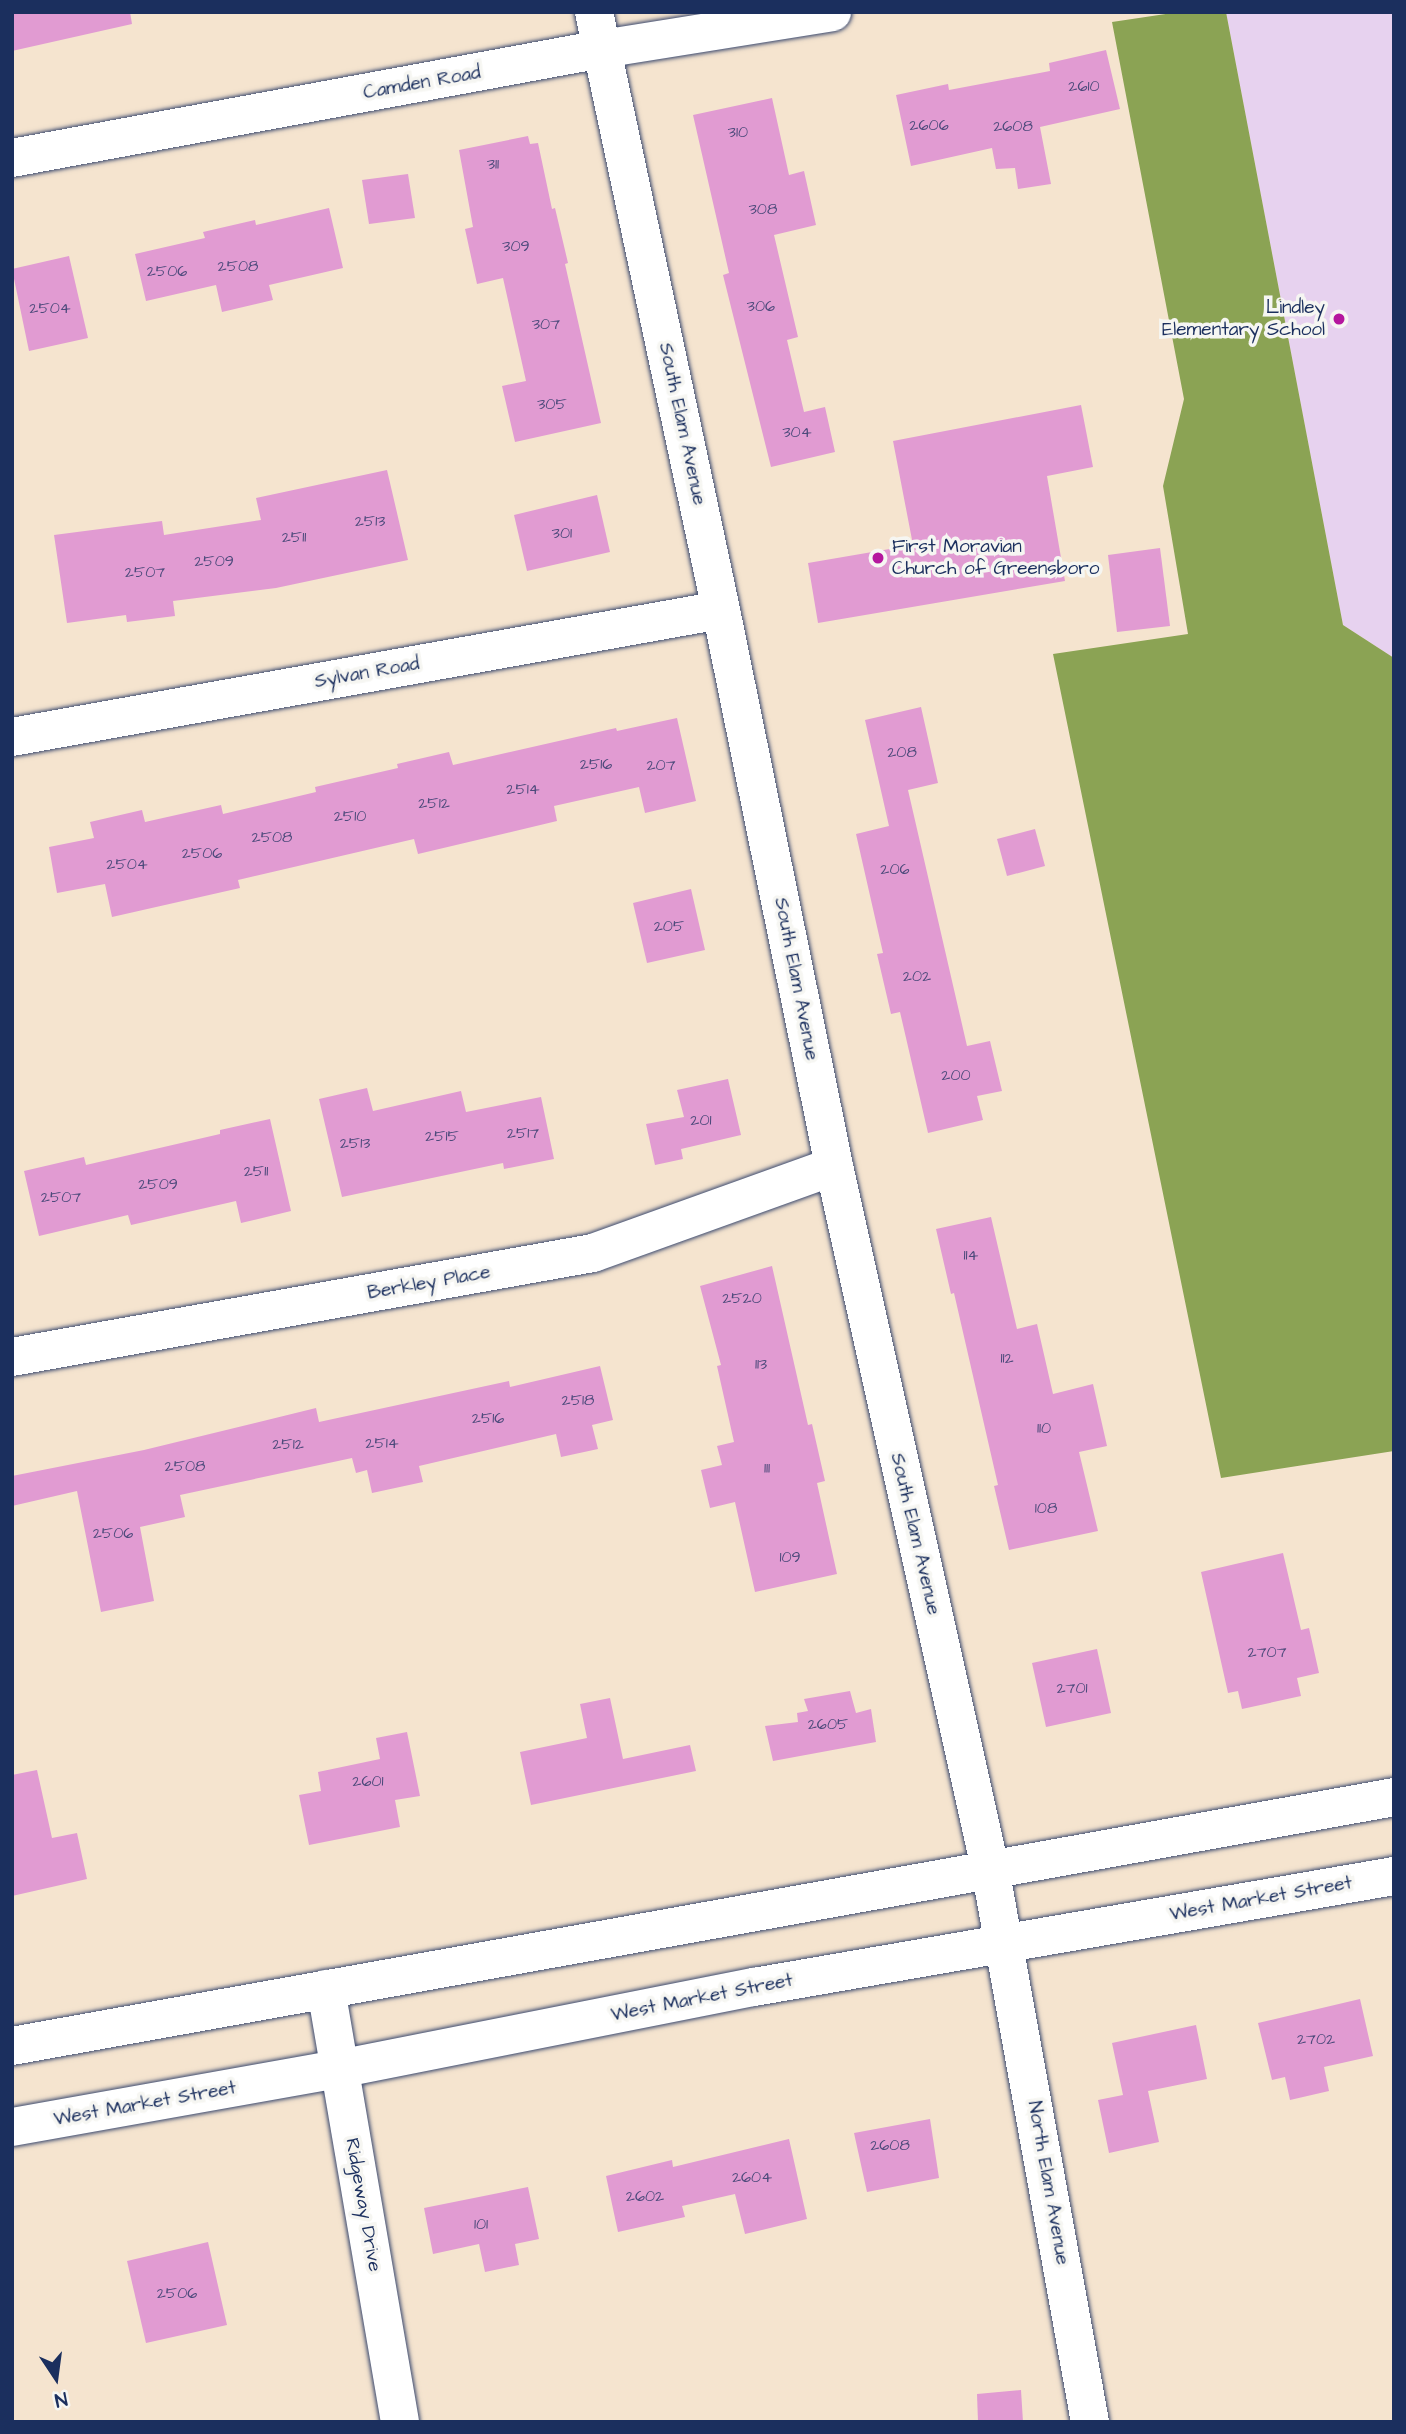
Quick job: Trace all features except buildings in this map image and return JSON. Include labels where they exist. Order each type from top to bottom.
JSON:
[{"type":"street","name":"South Elam Avenue","points":[[594,12],[722,610],[834,1166],[1005,1945]]},
{"type":"street","name":"Camden Road","points":[[12,158],[602,50],[832,12]]},
{"type":"street","name":"Sylvan Road","points":[[12,737],[722,610]]},
{"type":"street","name":"Berkley Place","points":[[12,1357],[593,1253],[834,1166]]},
{"type":"street","points":[[12,2046],[1394,1797]]},
{"type":"street","name":"West Market Street","points":[[12,2127],[339,2069],[754,1987],[1394,1876]]},
{"type":"street","name":"North Elam Avenue","points":[[1005,1945],[1090,2422]]},
{"type":"street","name":"Ridgeway Drive","points":[[326,1989],[400,2422]]},
{"type":"shaded area","name":"Lindley Elementary School","points":[[1226,12],[1394,12],[1394,658],[1343,625]]},
{"type":"green space","points":[[1179,12],[1226,12],[1343,625],[1394,658],[1394,1451],[1221,1478],[1053,654],[1188,634],[1163,486],[1184,399],[1112,22]]},
{"type":"place","name":"Lindley Elementary School","points":[[1339,319]]},
{"type":"place","name":"First Moravian Church of Greensboro","points":[[878,558]]}]
